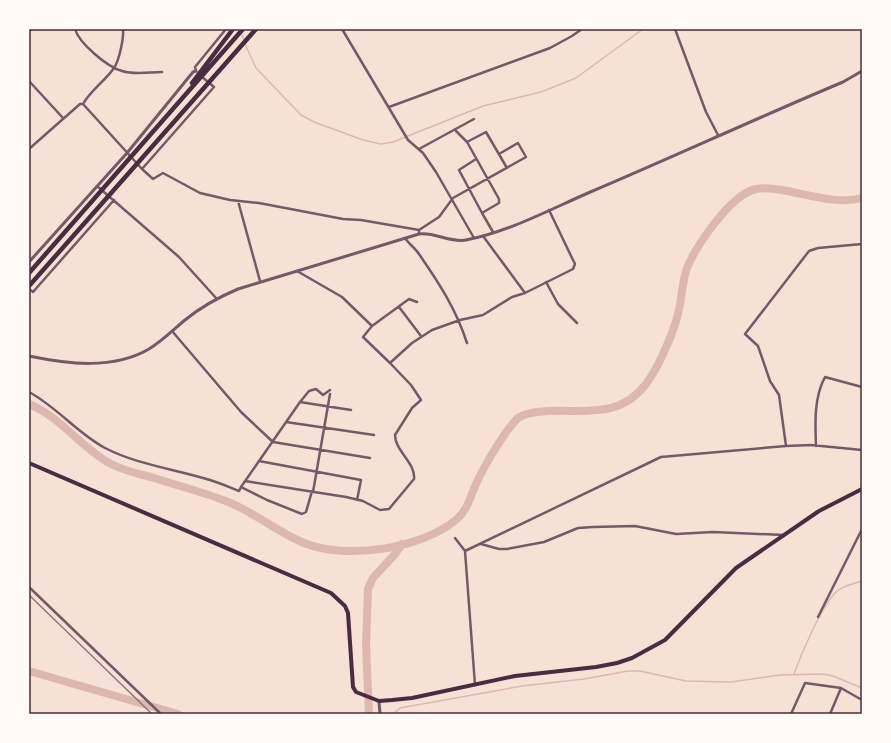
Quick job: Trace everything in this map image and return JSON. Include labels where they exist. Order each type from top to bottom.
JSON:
[{"type":"highway","points":[[174,107],[233,29]]},
{"type":"highway","points":[[29,273],[243,29]]},
{"type":"highway","points":[[29,286],[256,29]]},
{"type":"main road","points":[[29,463],[331,593],[345,606],[348,613],[352,683],[356,692],[377,700],[412,698],[515,676],[617,663],[644,653],[676,630],[736,568],[819,511],[862,489]]},
{"type":"street","points":[[75,29],[77,36],[84,45],[114,68],[122,72],[162,72]]},
{"type":"street","points":[[29,150],[63,118],[80,104],[83,104],[87,97],[114,68],[123,38],[123,29]]},
{"type":"street","points":[[196,71],[195,67],[226,29]]},
{"type":"street","points":[[342,29],[408,140],[423,153],[453,198],[474,238]]},
{"type":"street","points":[[389,107],[550,48],[582,29]]},
{"type":"street","points":[[674,29],[706,112],[718,135]]},
{"type":"street","points":[[83,104],[127,153],[153,179],[163,173],[200,193],[324,216],[374,222],[461,240],[474,238],[493,232],[549,210],[718,135],[843,82],[862,70]]},
{"type":"street","points":[[29,262],[127,153],[193,72],[196,71]]},
{"type":"street","points":[[142,169],[214,87],[196,71]]},
{"type":"street","points":[[29,82],[63,118]]},
{"type":"street","points":[[419,150],[474,120]]},
{"type":"street","points":[[456,131],[467,142],[500,202],[482,213]]},
{"type":"street","points":[[467,142],[486,132],[507,168]]},
{"type":"street","points":[[29,356],[74,364],[95,363],[117,360],[149,349],[186,319],[216,298],[260,282],[405,238],[419,232],[439,217],[453,198],[470,190],[487,178],[526,157],[518,143],[499,154]]},
{"type":"street","points":[[476,159],[459,170],[493,232]]},
{"type":"street","points":[[97,186],[178,257],[216,298]]},
{"type":"street","points":[[29,289],[33,292],[114,200]]},
{"type":"street","points":[[238,201],[260,282]]},
{"type":"street","points":[[390,363],[421,336],[443,325],[483,315],[512,297],[525,293],[572,269],[575,264],[567,244],[549,210]]},
{"type":"street","points":[[483,235],[525,293]]},
{"type":"street","points":[[405,238],[418,252],[444,290],[460,320],[467,343]]},
{"type":"street","points":[[786,446],[779,395],[770,381],[758,346],[745,334],[809,251],[818,248],[862,244]]},
{"type":"street","points":[[296,271],[342,298],[372,326]]},
{"type":"street","points":[[546,282],[558,304],[577,323]]},
{"type":"street","points":[[245,481],[357,500],[380,510],[389,509],[414,479],[413,471],[397,444],[395,435],[412,408],[420,401],[420,398],[411,385],[363,337],[372,326],[410,299],[416,302]]},
{"type":"street","points":[[399,307],[421,336]]},
{"type":"street","points":[[172,331],[241,412],[273,442],[370,458]]},
{"type":"street","points":[[816,446],[815,424],[820,387],[825,377],[862,387]]},
{"type":"street","points":[[29,392],[56,409],[92,440],[105,448],[153,466],[211,480],[239,491],[309,391],[316,389],[324,395],[330,390]]},
{"type":"street","points":[[241,487],[267,500],[302,514],[306,512],[317,472],[330,394]]},
{"type":"street","points":[[300,402],[351,410]]},
{"type":"street","points":[[286,422],[374,435]]},
{"type":"street","points":[[465,551],[661,457],[786,446],[816,446],[862,450]]},
{"type":"street","points":[[259,461],[361,480],[357,500]]},
{"type":"street","points":[[481,544],[499,549],[507,549],[544,542],[578,528],[593,527],[634,526],[676,534],[713,532],[784,535]]},
{"type":"street","points":[[818,617],[862,529]]},
{"type":"street","points":[[455,538],[465,551],[475,685]]},
{"type":"street","points":[[29,588],[162,714]]},
{"type":"street","points":[[791,714],[806,683],[841,688],[862,700]]},
{"type":"street","points":[[830,714],[841,688]]},
{"type":"street","points":[[377,700],[380,714]]},
{"type":"waterway","points":[[240,29],[244,40]]},
{"type":"waterway","points":[[245,44],[256,68],[301,115],[314,122],[363,140],[381,144],[393,142],[483,106],[541,92],[576,78],[643,29]]},
{"type":"waterway","points":[[29,404],[51,416],[90,449],[111,464],[131,472],[234,504],[283,533],[304,543],[321,548],[341,551],[384,549],[405,544],[424,538],[442,529],[461,515],[467,506],[480,475],[490,458],[512,424],[519,417],[537,412],[582,411],[610,408],[623,404],[635,396],[650,378],[667,345],[678,315],[685,274],[692,258],[706,235],[736,200],[746,193],[762,188],[782,190],[833,200],[853,200],[862,198]]},
{"type":"waterway","points":[[369,714],[366,644],[368,589],[373,578],[402,544]]},
{"type":"waterway","points":[[794,674],[811,632],[828,602],[840,589],[862,581]]},
{"type":"waterway","points":[[29,671],[178,714]]},
{"type":"waterway","points":[[393,714],[400,708],[522,686],[584,679],[628,671],[640,671],[686,681],[731,682],[780,675],[823,674],[833,676],[862,688]]},
{"type":"railway","points":[[29,595],[152,714]]}]
